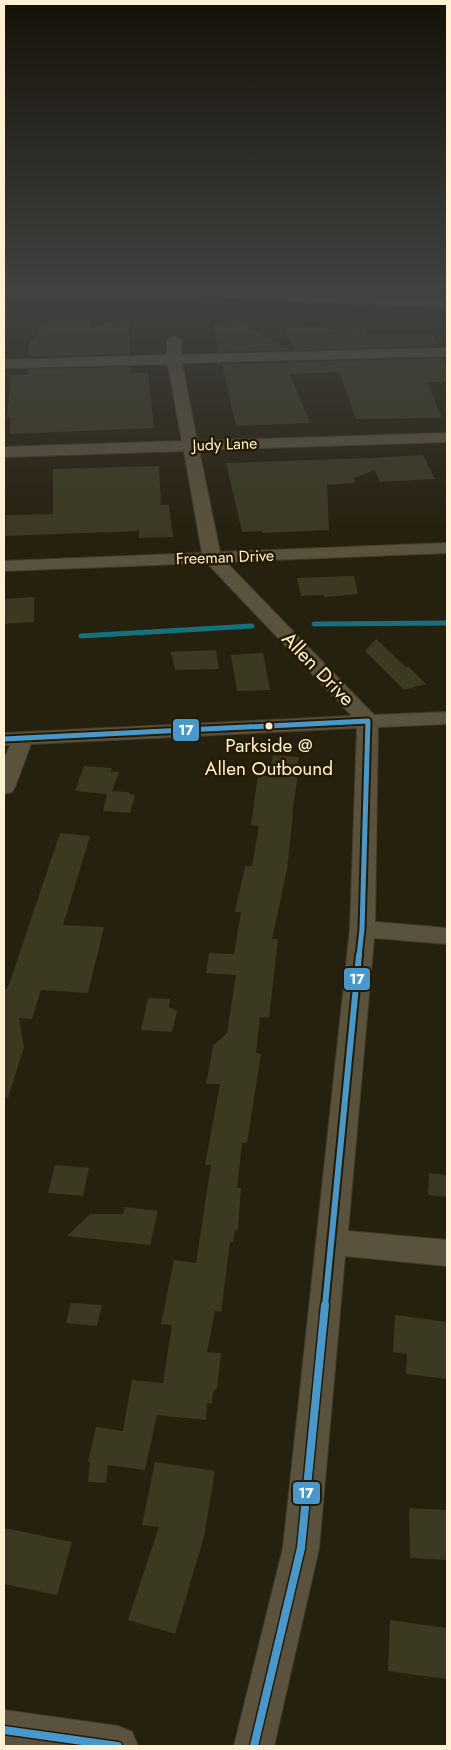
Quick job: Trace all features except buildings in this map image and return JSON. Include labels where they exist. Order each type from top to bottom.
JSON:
[{"type":"street","points":[[177,374],[212,558]]},
{"type":"street","name":"Judy Lane","points":[[4,452],[447,437]]},
{"type":"street","name":"Freeman Drive","points":[[4,566],[447,548]]},
{"type":"street","name":"Allen Drive","points":[[212,558],[368,721],[362,929],[301,1548],[254,1746]]},
{"type":"street","points":[[4,787],[13,738],[447,718]]},
{"type":"street","points":[[362,929],[447,936]]},
{"type":"street","points":[[331,1242],[447,1253]]},
{"type":"street","points":[[4,1730],[118,1746]]},
{"type":"waterway","points":[[314,624],[447,623]]},
{"type":"waterway","points":[[81,636],[252,626]]},
{"type":"transit line","name":"17","points":[[4,739],[368,721]]},
{"type":"transit line","name":"17","points":[[254,1746],[301,1548],[362,929],[368,721]]},
{"type":"transit line","name":"17","points":[[4,1730],[118,1746]]},
{"type":"place","name":"Parkside @ Allen Outbound","points":[[269,726]]}]
